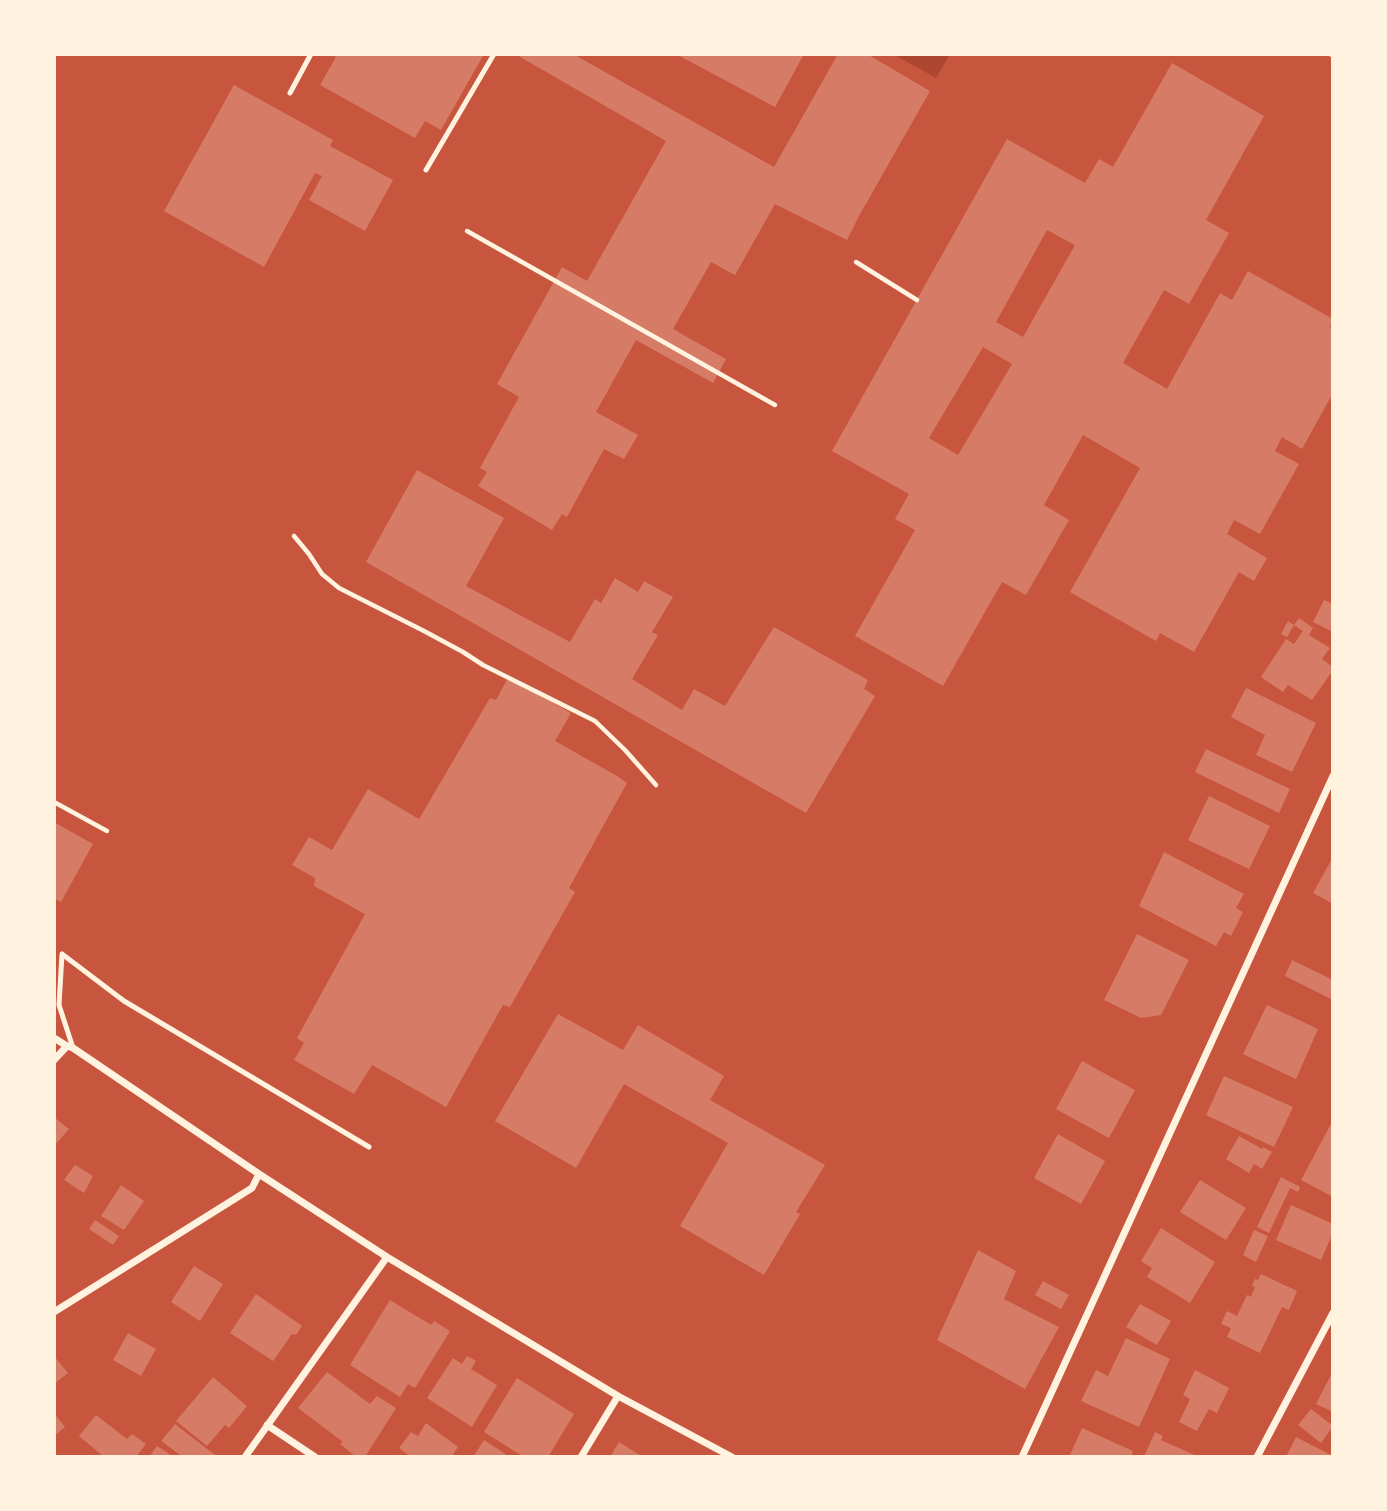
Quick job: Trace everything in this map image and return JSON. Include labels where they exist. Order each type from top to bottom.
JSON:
[{"type":"street","points":[[1022,1457],[1333,776]]},
{"type":"street","points":[[54,1038],[387,1257],[618,1396],[732,1457]]},
{"type":"street","points":[[54,1060],[70,1047]]},
{"type":"street","points":[[54,1311],[252,1188],[259,1174]]},
{"type":"street","points":[[245,1457],[387,1257]]},
{"type":"street","points":[[1257,1457],[1333,1313]]},
{"type":"street","points":[[582,1457],[618,1396]]},
{"type":"street","points":[[267,1425],[314,1457]]},
{"type":"lane","points":[[290,93],[311,54]]},
{"type":"lane","points":[[426,170],[494,54]]},
{"type":"lane","points":[[54,959],[62,954]]},
{"type":"lane","points":[[62,954],[59,1005],[70,1047]]},
{"type":"lane","points":[[62,954],[124,1000],[369,1147]]},
{"type":"path","points":[[467,231],[775,405]]},
{"type":"path","points":[[856,262],[917,300]]},
{"type":"path","points":[[294,536],[322,574],[339,588],[424,631],[483,665],[594,720],[656,785]]},
{"type":"path","points":[[54,802],[107,831]]},
{"type":"shaded area","points":[[893,54],[950,54],[936,78]]},
{"type":"building","points":[[330,54],[484,54],[441,130],[425,121],[415,138],[320,85],[336,57]]},
{"type":"building","points":[[515,54],[573,54],[774,167],[838,54],[867,54],[930,91],[847,240],[775,204],[735,275],[711,262],[673,329],[726,359],[713,383],[636,340],[596,412],[638,435],[624,459],[604,449],[567,517],[562,514],[552,530],[478,486],[487,472],[480,468],[519,397],[497,384],[562,267],[587,281],[666,141]]},
{"type":"building","points":[[676,54],[804,54],[775,107]]},
{"type":"building","points":[[1172,63],[1264,116],[1206,220],[1229,233],[1189,304],[1164,290],[1123,363],[1167,389],[1220,293],[1232,300],[1248,271],[1333,319],[1330,327],[1333,329],[1333,393],[1302,449],[1282,437],[1275,451],[1299,464],[1260,534],[1234,520],[1227,534],[1267,558],[1254,581],[1239,572],[1194,652],[1160,633],[1156,641],[1070,592],[1140,468],[1083,435],[1044,505],[1069,520],[1026,595],[1002,582],[943,686],[855,636],[915,530],[895,519],[909,494],[832,451],[1007,139],[1085,183],[1099,159],[1113,167]],"holes":[[[1047,230],[1075,245],[1023,337],[996,322]],[[983,347],[1012,364],[958,455],[929,438]]]},
{"type":"building","points":[[234,85],[333,140],[330,146],[393,180],[365,231],[309,200],[322,176],[315,173],[264,267],[164,211]]},
{"type":"building","points":[[417,470],[504,518],[466,586],[570,642],[595,599],[601,603],[615,578],[638,592],[644,581],[673,597],[652,632],[658,635],[632,679],[682,710],[694,689],[725,706],[774,627],[868,680],[864,689],[875,696],[806,813],[366,562]]},
{"type":"building","points":[[1324,600],[1333,604],[1333,632],[1313,622]]},
{"type":"building","points":[[1299,618],[1313,628],[1309,635],[1330,648],[1322,659],[1333,667],[1333,670],[1312,700],[1288,685],[1283,692],[1261,677],[1286,639],[1294,644],[1303,631],[1294,625]]},
{"type":"building","points":[[1288,621],[1294,625],[1287,637],[1281,634]]},
{"type":"building","points":[[508,678],[571,713],[555,741],[627,783],[569,888],[575,892],[510,1007],[503,1005],[446,1107],[372,1065],[354,1094],[294,1060],[304,1043],[297,1038],[365,914],[314,886],[315,878],[292,865],[309,837],[332,850],[368,789],[419,819],[490,698],[496,700]]},
{"type":"building","points":[[1246,688],[1316,723],[1292,772],[1256,755],[1265,735],[1231,717]]},
{"type":"building","points":[[1206,749],[1290,789],[1279,813],[1195,772]]},
{"type":"building","points":[[1209,796],[1270,826],[1249,869],[1188,840]]},
{"type":"building","points":[[54,822],[93,844],[61,902],[54,898]]},
{"type":"building","points":[[1164,852],[1244,894],[1236,908],[1243,912],[1231,936],[1224,932],[1216,946],[1139,906]]},
{"type":"building","points":[[1333,857],[1333,904],[1313,893]]},
{"type":"building","points":[[1137,934],[1189,960],[1161,1015],[1141,1018],[1104,1000]]},
{"type":"building","points":[[1292,960],[1333,980],[1333,1000],[1285,976]]},
{"type":"building","points":[[1267,1005],[1318,1029],[1296,1079],[1243,1054]]},
{"type":"building","points":[[558,1014],[623,1050],[638,1025],[724,1076],[710,1100],[825,1165],[796,1212],[800,1214],[764,1275],[680,1226],[728,1143],[624,1084],[576,1168],[495,1121]]},
{"type":"building","points":[[1082,1061],[1135,1090],[1109,1138],[1056,1109]]},
{"type":"building","points":[[1224,1076],[1293,1107],[1274,1147],[1206,1115]]},
{"type":"building","points":[[54,1117],[69,1129],[54,1146]]},
{"type":"building","points":[[1333,1120],[1333,1197],[1301,1180]]},
{"type":"building","points":[[1058,1134],[1105,1161],[1081,1204],[1034,1178]]},
{"type":"building","points":[[1239,1136],[1272,1152],[1262,1169],[1254,1164],[1249,1173],[1226,1159]]},
{"type":"building","points":[[75,1165],[93,1176],[84,1193],[64,1180]]},
{"type":"building","points":[[1281,1177],[1300,1187],[1298,1192],[1290,1188],[1269,1233],[1257,1227]]},
{"type":"building","points":[[1200,1180],[1246,1208],[1226,1240],[1180,1212]]},
{"type":"building","points":[[121,1185],[144,1201],[124,1230],[101,1216]]},
{"type":"building","points":[[1291,1205],[1333,1224],[1333,1233],[1321,1260],[1276,1240]]},
{"type":"building","points":[[95,1220],[119,1236],[113,1245],[89,1229]]},
{"type":"building","points":[[1161,1228],[1215,1262],[1190,1303],[1147,1277],[1152,1268],[1141,1261]]},
{"type":"building","points":[[1254,1230],[1268,1236],[1256,1262],[1243,1255]]},
{"type":"building","points":[[978,1250],[1016,1271],[1004,1299],[1059,1327],[1025,1389],[937,1340]]},
{"type":"building","points":[[194,1266],[223,1284],[200,1321],[171,1302]]},
{"type":"building","points":[[1261,1274],[1297,1291],[1289,1310],[1282,1307],[1260,1353],[1227,1337],[1231,1328],[1221,1324],[1227,1311],[1237,1316],[1247,1295],[1251,1297],[1255,1279],[1258,1280]]},
{"type":"building","points":[[1043,1281],[1069,1295],[1061,1309],[1035,1295]]},
{"type":"building","points":[[256,1294],[302,1326],[296,1335],[292,1334],[273,1361],[230,1333]]},
{"type":"building","points":[[390,1300],[431,1325],[434,1321],[450,1331],[415,1388],[408,1384],[400,1397],[350,1365]]},
{"type":"building","points":[[1140,1304],[1171,1321],[1157,1345],[1126,1327]]},
{"type":"building","points":[[128,1333],[156,1349],[141,1376],[113,1360]]},
{"type":"building","points":[[1126,1338],[1170,1359],[1139,1427],[1081,1401],[1096,1370],[1108,1376]]},
{"type":"building","points":[[54,1356],[68,1373],[54,1384]]},
{"type":"building","points":[[467,1356],[476,1361],[471,1369],[497,1385],[472,1427],[427,1398],[453,1358],[462,1364]]},
{"type":"building","points":[[1195,1370],[1229,1388],[1217,1413],[1209,1409],[1197,1431],[1179,1422],[1190,1399],[1183,1395]]},
{"type":"building","points":[[1333,1371],[1333,1412],[1316,1404]]},
{"type":"building","points":[[327,1372],[370,1404],[377,1396],[396,1408],[365,1457],[356,1457],[340,1444],[343,1442],[298,1408]]},
{"type":"building","points":[[213,1377],[247,1406],[229,1428],[225,1425],[207,1446],[176,1421]]},
{"type":"building","points":[[517,1378],[574,1414],[548,1457],[524,1457],[484,1432]]},
{"type":"building","points":[[1311,1409],[1333,1426],[1321,1443],[1298,1425]]},
{"type":"building","points":[[54,1413],[65,1427],[54,1436]]},
{"type":"building","points":[[96,1415],[127,1439],[132,1434],[146,1444],[136,1457],[104,1457],[79,1436]]},
{"type":"building","points":[[426,1423],[458,1447],[451,1457],[411,1457],[399,1448],[411,1432],[418,1436]]},
{"type":"building","points":[[175,1424],[215,1455],[183,1457],[161,1441]]},
{"type":"building","points":[[1082,1428],[1133,1451],[1131,1457],[1069,1457]]},
{"type":"building","points":[[1155,1432],[1163,1436],[1161,1440],[1199,1457],[1144,1457]]},
{"type":"building","points":[[1296,1437],[1333,1456],[1333,1457],[1286,1457]]},
{"type":"building","points":[[484,1440],[510,1457],[473,1457]]},
{"type":"building","points":[[619,1442],[643,1457],[610,1457]]},
{"type":"building","points":[[157,1446],[168,1453],[172,1457],[149,1457]]}]
